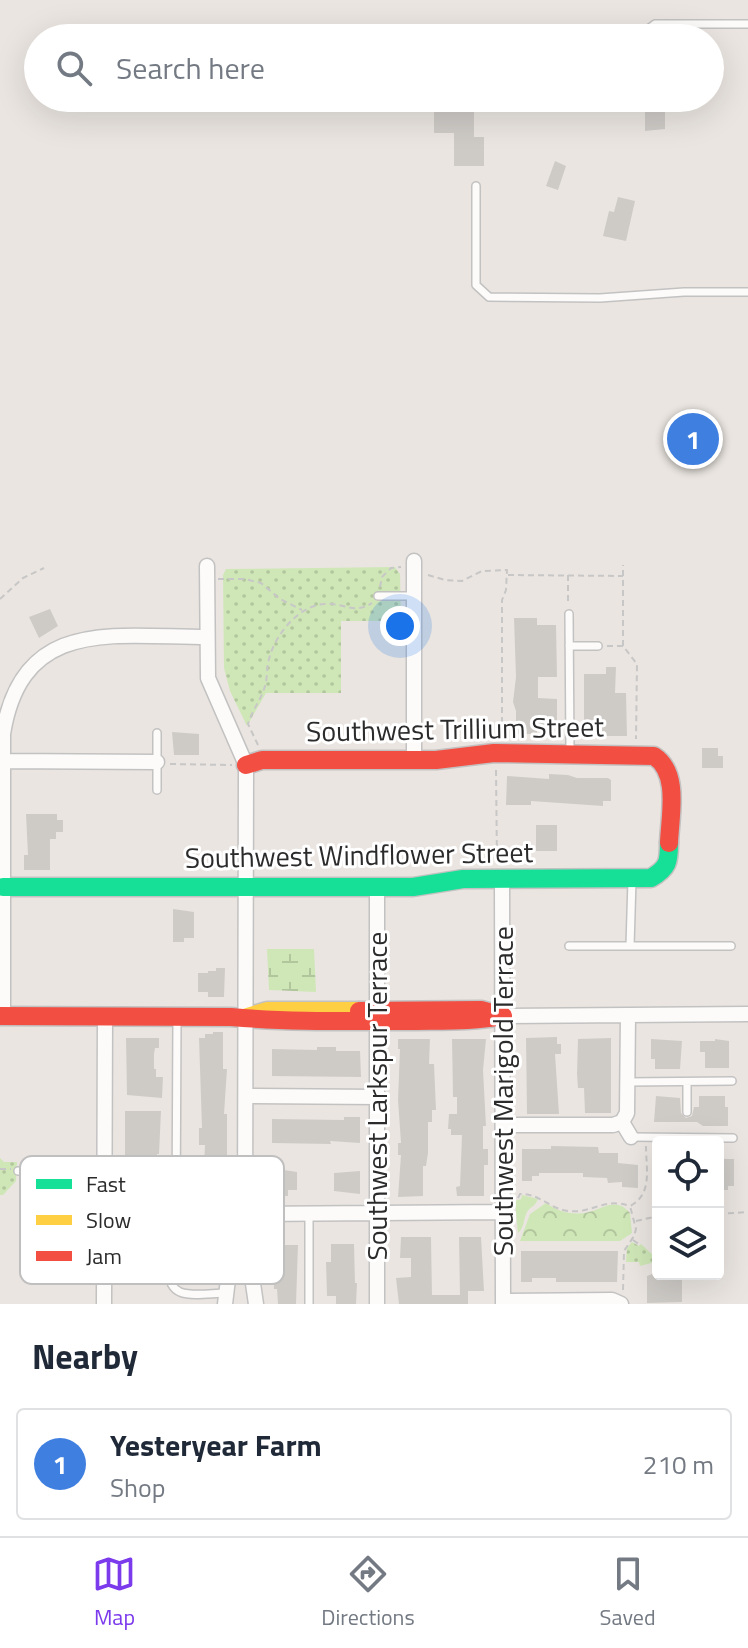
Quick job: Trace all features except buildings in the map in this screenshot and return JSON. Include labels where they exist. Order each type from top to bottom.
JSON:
[{"type":"street","points":[[414,564],[414,760]]},
{"type":"street","points":[[206,572],[207,669],[210,687],[238,761],[247,887],[246,1156]]},
{"type":"street","points":[[207,637],[102,636],[80,639],[52,650],[29,669],[10,700],[3,734],[2,1016],[247,1017],[267,1020],[377,1015],[482,1020],[503,1016],[748,1014]]},
{"type":"street","name":"Southwest Trillium Street","points":[[238,761],[436,760],[494,753],[654,756],[663,762],[671,780],[670,855],[665,870]]},
{"type":"street","points":[[3,761],[157,763]]},
{"type":"street","name":"Southwest Windflower Street","points":[[3,887],[424,887],[497,873],[651,878],[665,870]]},
{"type":"street","name":"Southwest Marigold Terrace","points":[[497,873],[503,1016],[503,1302]]},
{"type":"street","name":"Southwest Larkspur Terrace","points":[[377,887],[377,1304]]},
{"type":"street","points":[[503,1125],[613,1125],[622,1122],[627,1113],[628,1015]]},
{"type":"street","points":[[104,1156],[105,1016]]},
{"type":"street","points":[[246,1096],[377,1097]]},
{"type":"street","points":[[622,1122],[638,1137]]},
{"type":"street","points":[[284,1217],[503,1212]]},
{"type":"street","points":[[254,1284],[256,1304]]},
{"type":"street","points":[[503,1302],[619,1303]]},
{"type":"lane","points":[[655,24],[748,24]]},
{"type":"lane","points":[[476,186],[476,285],[489,297],[600,298],[684,292],[748,292]]},
{"type":"lane","points":[[378,596],[414,596]]},
{"type":"lane","points":[[569,614],[570,754]]},
{"type":"lane","points":[[569,646],[598,646]]},
{"type":"lane","points":[[157,733],[157,790]]},
{"type":"lane","points":[[630,946],[632,878]]},
{"type":"lane","points":[[569,946],[731,946]]},
{"type":"lane","points":[[176,1156],[177,1016]]},
{"type":"lane","points":[[627,1082],[732,1081]]},
{"type":"lane","points":[[687,1082],[687,1112]]},
{"type":"lane","points":[[638,1137],[733,1138]]},
{"type":"lane","points":[[15,1170],[20,1170]]},
{"type":"lane","points":[[309,1214],[309,1304]]},
{"type":"lane","points":[[173,1284],[181,1292],[225,1298]]},
{"type":"path","points":[[262,749],[254,740],[248,724],[264,691],[269,657],[277,639],[303,611],[320,604],[357,609],[368,605],[378,596],[382,577],[391,568],[414,564],[427,567],[427,575],[451,581],[470,580],[482,571],[491,569],[507,570],[502,600],[502,733],[497,741]]},
{"type":"path","points":[[623,565],[623,646],[637,664],[636,754]]},
{"type":"path","points":[[0,599],[23,578],[44,568]]},
{"type":"path","points":[[206,572],[254,581],[303,611]]},
{"type":"path","points":[[507,575],[623,576]]},
{"type":"path","points":[[568,575],[569,614]]},
{"type":"path","points":[[598,646],[623,646]]},
{"type":"path","points":[[157,763],[233,765],[238,761]]},
{"type":"path","points":[[496,765],[497,873]]},
{"type":"path","points":[[518,1198],[520,1194],[534,1195],[568,1211],[583,1211],[609,1202],[630,1206],[640,1200],[646,1190],[638,1137]]},
{"type":"path","points":[[0,1169],[15,1170]]},
{"type":"path","points":[[619,1303],[624,1284],[625,1247],[632,1239],[635,1221],[630,1206]]},
{"type":"path","points":[[724,1214],[748,1212]]},
{"type":"path","points":[[635,1221],[652,1217]]},
{"type":"path","points":[[632,1239],[640,1245]]},
{"type":"green space","points":[[395,567],[400,574],[401,621],[341,621],[341,693],[266,693],[247,726],[230,691],[224,668],[223,575],[226,569]]},
{"type":"green space","points":[[267,949],[314,949],[316,992],[269,990]]},
{"type":"green space","points":[[0,1158],[4,1162],[17,1162],[16,1181],[3,1195],[0,1195]]},
{"type":"green space","points":[[522,1195],[538,1199],[527,1212],[518,1233],[515,1201]]},
{"type":"green space","points":[[546,1203],[561,1211],[577,1214],[610,1205],[620,1206],[630,1213],[632,1233],[620,1241],[520,1241],[530,1214]]},
{"type":"green space","points":[[632,1242],[641,1244],[652,1254],[652,1263],[640,1266],[639,1262],[626,1262],[627,1248]]},
{"type":"traffic: fast","points":[[3,887],[413,887],[463,879],[651,878],[666,864],[669,843]]},
{"type":"traffic: slow","points":[[247,1017],[267,1011],[359,1011]]},
{"type":"traffic: jam","points":[[246,765],[262,760],[436,760],[494,753],[654,756],[667,773],[672,795],[669,843]]},
{"type":"traffic: jam","points":[[0,1016],[361,1021],[466,1020],[503,1016],[481,1010],[359,1011]]},
{"type":"place","name":"Yesteryear Farm","points":[[693,439]]}]
